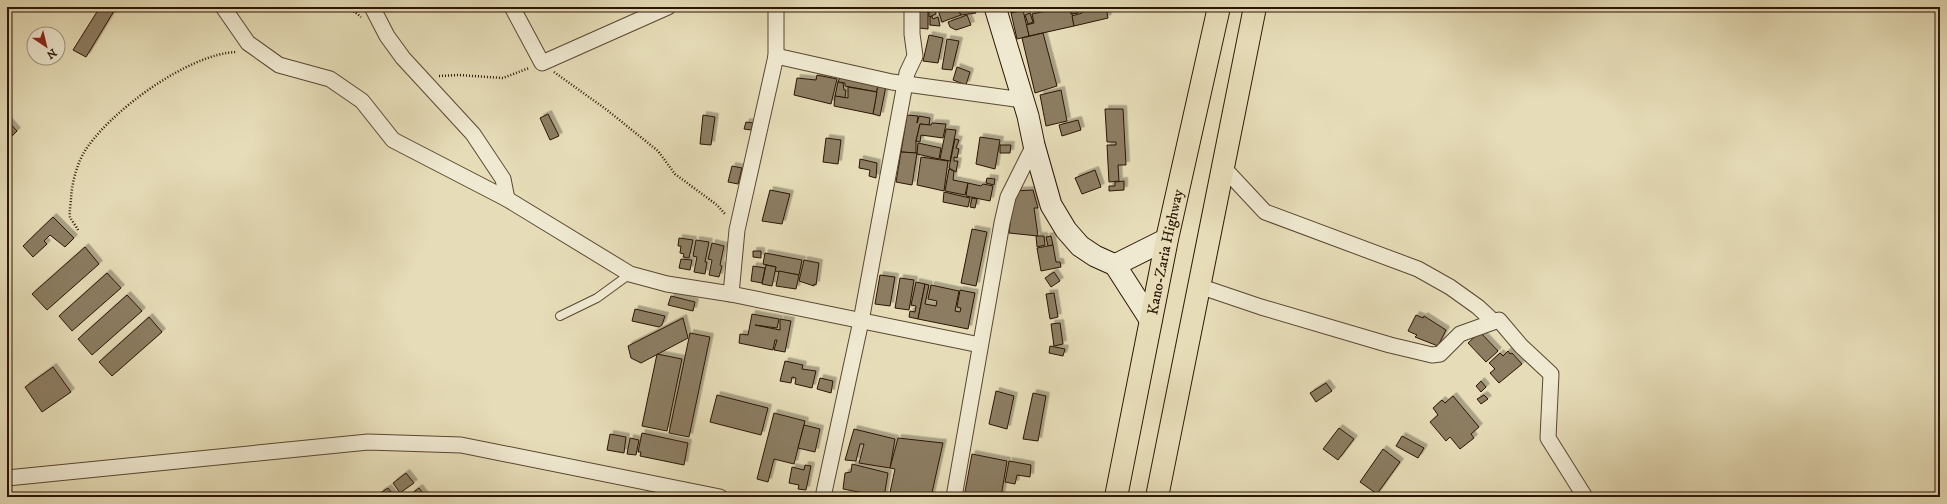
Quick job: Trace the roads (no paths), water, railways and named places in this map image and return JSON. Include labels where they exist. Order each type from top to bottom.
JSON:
[{"type":"highway","name":"Kano-Zaria Highway","points":[[1116,497],[1167,239],[1219,7]]},
{"type":"highway","points":[[1157,497],[1255,7]]},
{"type":"highway","points":[[1210,50],[1245,57]]},
{"type":"street","points":[[223,7],[248,43],[279,65],[330,79],[362,102],[393,140],[507,199],[630,274],[667,284],[732,294],[980,345]]},
{"type":"street","points":[[372,7],[387,36],[403,58],[473,134],[503,179],[507,199]]},
{"type":"street","points":[[512,7],[542,63],[668,7]]},
{"type":"street","points":[[732,294],[737,230],[776,56],[776,7]]},
{"type":"street","points":[[823,497],[861,321],[907,73],[915,56],[912,34],[912,7]]},
{"type":"street","points":[[995,7],[1023,100],[1051,205],[1066,230],[1080,246],[1095,256],[1115,265],[1151,321]]},
{"type":"street","points":[[776,56],[905,83],[1023,100]]},
{"type":"street","points":[[954,497],[1002,223],[1008,197],[1034,145]]},
{"type":"street","points":[[1223,167],[1265,212],[1418,269],[1450,287],[1478,307],[1493,321]]},
{"type":"street","points":[[1115,265],[1167,239]]},
{"type":"street","points":[[1199,286],[1390,345],[1432,355],[1440,354],[1460,334],[1499,320],[1521,346],[1551,374],[1548,438],[1585,497]]},
{"type":"street","points":[[7,478],[376,442],[461,445],[720,497]]},
{"type":"lane","points":[[560,316],[597,298],[630,274]]}]
